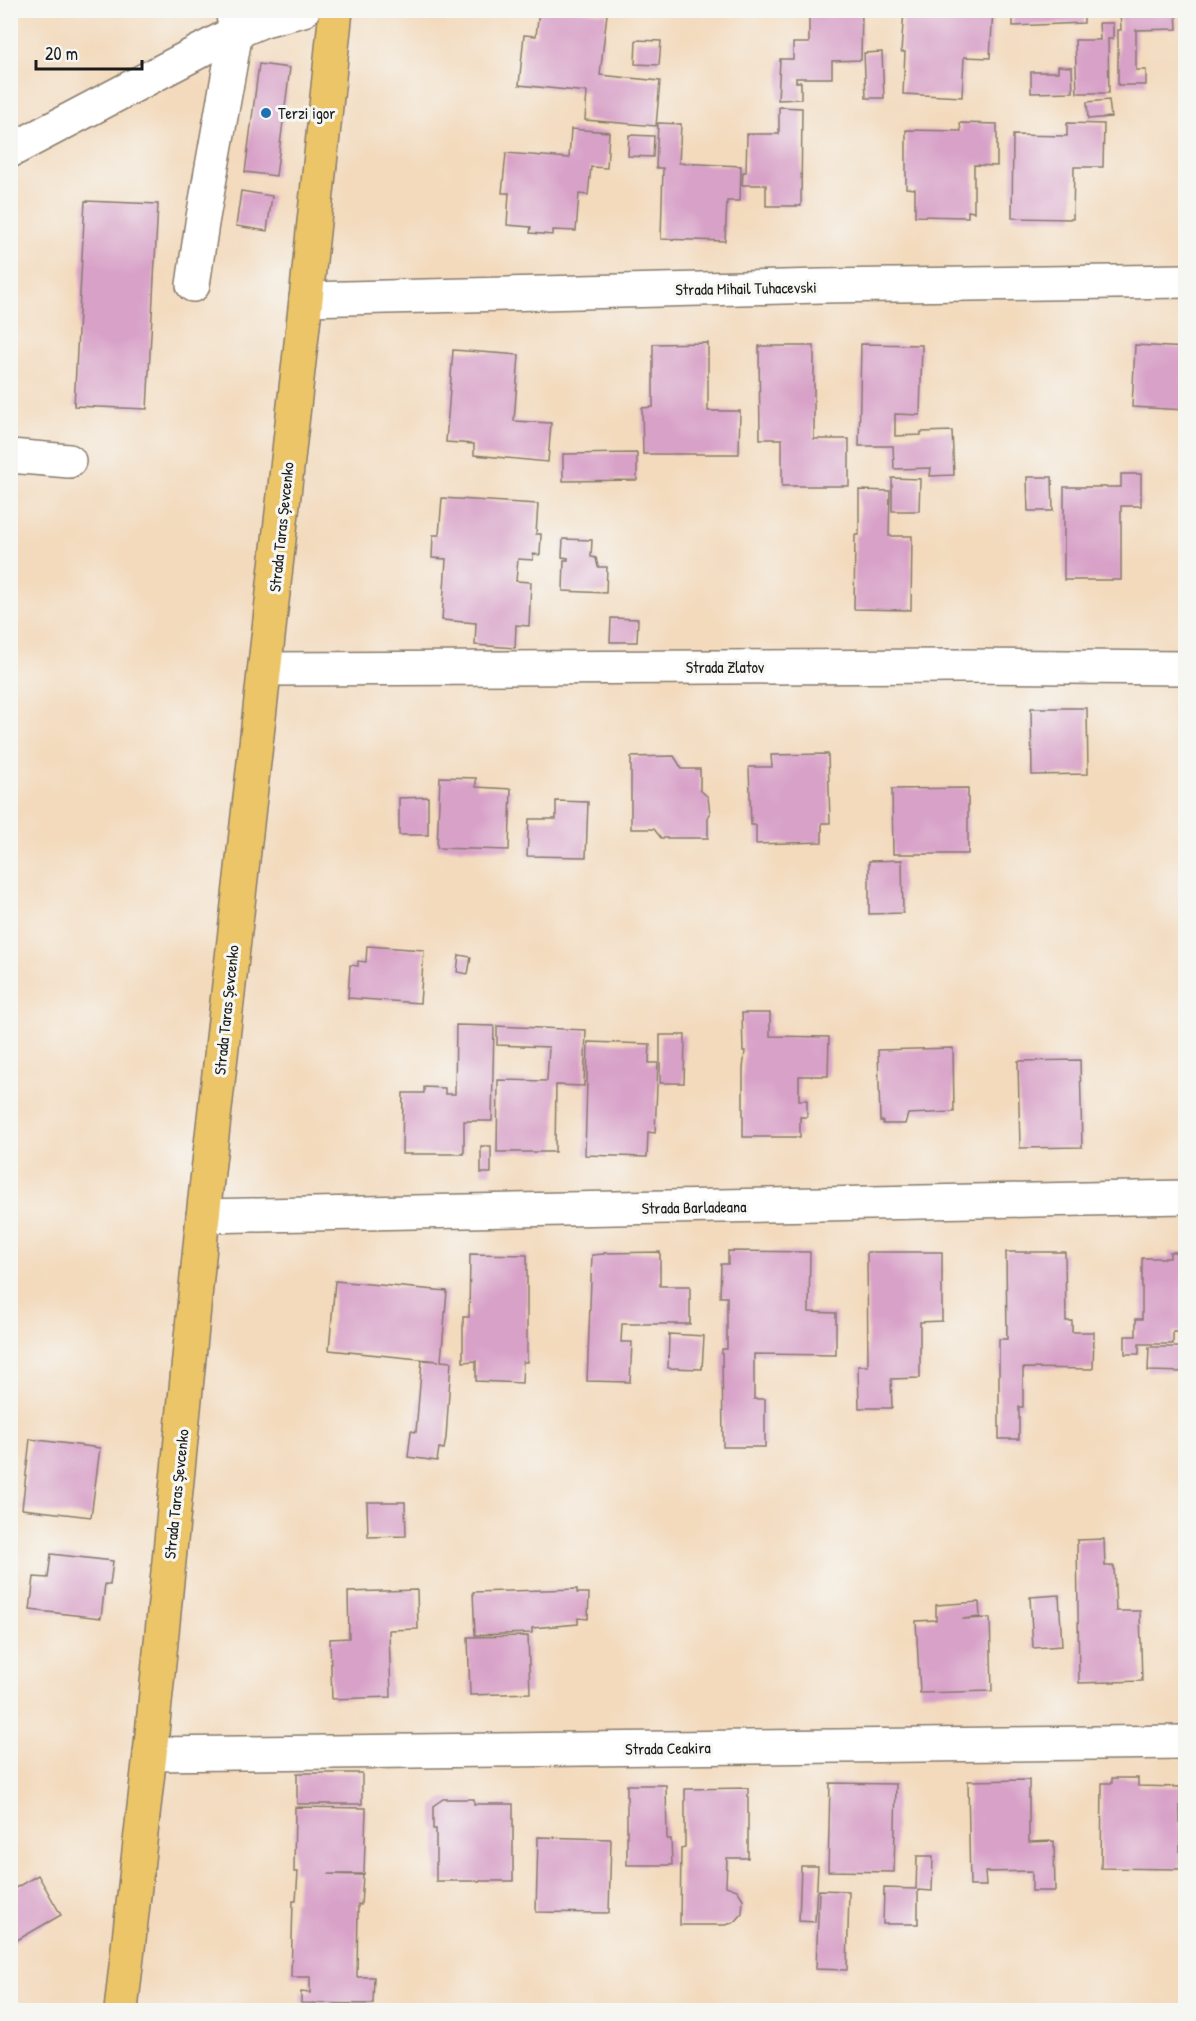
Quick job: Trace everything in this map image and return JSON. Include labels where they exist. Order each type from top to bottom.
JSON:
[{"type":"main road","name":"Strada Taras Șevcenko","points":[[121,2010],[150,1754],[203,1216],[306,299],[336,10]]},
{"type":"street","points":[[10,151],[234,21],[264,20],[303,10]]},
{"type":"street","points":[[193,285],[234,21]]},
{"type":"street","name":"Strada Mihail Tuhacevski","points":[[306,299],[821,286],[1185,281]]},
{"type":"street","points":[[10,456],[69,461]]},
{"type":"street","name":"Strada Zlatov","points":[[265,669],[962,666],[1185,668]]},
{"type":"street","name":"Strada Barladeana","points":[[203,1216],[1185,1197]]},
{"type":"street","name":"Strada Ceakira","points":[[150,1754],[1185,1742]]},
{"type":"building","points":[[539,10],[577,10],[607,14],[600,75],[660,81],[656,126],[585,120],[587,92],[519,85],[524,35],[536,36]]},
{"type":"building","points":[[809,10],[862,10],[861,60],[832,61],[832,78],[796,78],[796,82],[801,82],[801,99],[778,100],[780,59],[793,59],[793,43],[809,43]]},
{"type":"building","points":[[904,10],[993,10],[990,58],[964,57],[962,97],[903,94],[905,52],[901,52]]},
{"type":"building","points":[[1013,10],[1084,10],[1084,23],[1013,26]]},
{"type":"building","points":[[1120,10],[1176,10],[1177,29],[1136,30],[1136,70],[1146,70],[1146,85],[1118,85]]},
{"type":"building","points":[[1099,23],[1113,23],[1113,39],[1108,39],[1109,93],[1077,93],[1075,40],[1100,40]]},
{"type":"building","points":[[636,40],[661,41],[659,65],[635,64]]},
{"type":"building","points":[[882,52],[884,98],[866,98],[864,53]]},
{"type":"building","points":[[259,64],[290,68],[276,176],[245,172]]},
{"type":"building","points":[[1058,66],[1072,67],[1073,92],[1031,93],[1031,72],[1058,72]]},
{"type":"building","points":[[1109,100],[1111,117],[1088,119],[1087,102]]},
{"type":"building","points":[[779,107],[802,108],[801,206],[766,206],[766,185],[742,185],[743,172],[746,172],[747,134],[779,134]]},
{"type":"building","points":[[658,123],[681,124],[679,163],[741,166],[740,201],[727,201],[725,241],[661,239],[663,168],[656,168]]},
{"type":"building","points":[[960,123],[997,124],[997,166],[974,165],[974,212],[968,211],[968,217],[915,216],[915,189],[906,188],[906,130],[961,131]]},
{"type":"building","points":[[1067,123],[1104,124],[1103,167],[1074,167],[1073,219],[1012,218],[1013,135],[1067,136]]},
{"type":"building","points":[[571,129],[609,132],[607,168],[591,167],[588,195],[579,194],[576,231],[553,230],[553,235],[530,233],[531,227],[507,225],[509,193],[502,193],[506,153],[569,158]]},
{"type":"building","points":[[629,135],[654,136],[653,157],[628,156]]},
{"type":"building","points":[[241,191],[272,196],[267,231],[236,226]]},
{"type":"building","points":[[85,201],[158,204],[147,409],[74,406]]},
{"type":"building","points":[[708,343],[708,411],[740,411],[739,454],[643,454],[642,408],[653,407],[653,344]]},
{"type":"building","points":[[861,344],[922,345],[920,415],[895,414],[895,436],[952,431],[954,475],[930,476],[931,468],[894,469],[893,446],[859,446]]},
{"type":"building","points":[[1135,345],[1186,348],[1186,410],[1132,407]]},
{"type":"building","points":[[759,346],[814,346],[814,439],[849,439],[849,486],[782,486],[782,439],[760,439]]},
{"type":"building","points":[[453,350],[519,355],[514,421],[551,423],[548,462],[474,455],[474,444],[446,442]]},
{"type":"building","points":[[637,453],[637,480],[563,481],[563,454]]},
{"type":"building","points":[[1121,474],[1141,474],[1141,506],[1121,506],[1121,580],[1064,580],[1064,487],[1121,487]]},
{"type":"building","points":[[1027,477],[1052,477],[1053,511],[1028,511]]},
{"type":"building","points":[[892,478],[920,479],[919,511],[892,511]]},
{"type":"building","points":[[859,490],[890,491],[889,536],[912,536],[911,610],[854,609],[855,535],[859,535]]},
{"type":"building","points":[[442,498],[538,504],[536,534],[541,534],[540,555],[533,554],[533,560],[518,559],[516,581],[531,582],[529,626],[516,625],[515,648],[475,645],[476,623],[442,620],[446,559],[432,558],[433,535],[439,535]]},
{"type":"building","points":[[563,539],[592,540],[591,557],[596,558],[598,567],[607,567],[606,593],[563,591],[564,560],[568,558],[562,557]]},
{"type":"building","points":[[611,618],[638,619],[637,642],[610,642]]},
{"type":"building","points":[[1031,708],[1087,708],[1088,774],[1032,775]]},
{"type":"building","points":[[828,754],[830,823],[822,823],[822,842],[756,844],[756,825],[751,825],[749,767],[772,767],[771,755]]},
{"type":"building","points":[[674,756],[682,769],[700,769],[700,790],[708,797],[710,814],[708,838],[661,838],[654,829],[631,829],[631,757]]},
{"type":"building","points":[[440,777],[476,778],[476,787],[511,789],[509,850],[437,848]]},
{"type":"building","points":[[968,788],[968,854],[893,854],[892,789]]},
{"type":"building","points":[[428,797],[428,835],[399,835],[399,798]]},
{"type":"building","points":[[556,801],[588,802],[586,857],[527,856],[529,819],[556,819]]},
{"type":"building","points":[[902,860],[903,913],[869,914],[869,861]]},
{"type":"building","points":[[367,946],[424,950],[420,1003],[348,998],[350,965],[358,966],[358,961],[366,962]]},
{"type":"building","points":[[459,955],[471,957],[468,974],[457,972]]},
{"type":"building","points":[[742,1013],[770,1013],[770,1036],[829,1037],[828,1076],[799,1076],[799,1100],[807,1100],[807,1117],[800,1117],[800,1137],[743,1137],[745,1051],[743,1051]]},
{"type":"building","points":[[456,1025],[494,1026],[492,1121],[464,1121],[464,1154],[402,1154],[403,1093],[424,1093],[424,1087],[445,1088],[445,1094],[455,1094]]},
{"type":"building","points":[[497,1026],[586,1030],[584,1086],[556,1085],[555,1152],[497,1152],[498,1080],[547,1081],[549,1047],[497,1045]]},
{"type":"building","points":[[660,1035],[685,1035],[684,1083],[660,1083]]},
{"type":"building","points":[[588,1042],[650,1044],[649,1063],[658,1063],[655,1133],[648,1132],[647,1157],[585,1155]]},
{"type":"building","points":[[953,1048],[954,1112],[908,1114],[905,1124],[883,1124],[883,1121],[880,1121],[878,1050]]},
{"type":"building","points":[[1080,1060],[1082,1147],[1020,1148],[1018,1061]]},
{"type":"building","points":[[481,1146],[491,1146],[491,1173],[481,1173]]},
{"type":"building","points":[[728,1251],[810,1252],[809,1312],[836,1313],[836,1355],[754,1354],[754,1399],[765,1399],[765,1447],[723,1447],[722,1349],[727,1349],[727,1297],[720,1297],[721,1264],[728,1264]]},
{"type":"building","points":[[660,1252],[660,1286],[690,1286],[690,1324],[622,1324],[621,1342],[632,1342],[630,1382],[587,1381],[592,1255]]},
{"type":"building","points":[[867,1252],[942,1252],[942,1321],[920,1322],[920,1378],[891,1379],[892,1408],[859,1408],[858,1366],[868,1366]]},
{"type":"building","points":[[1006,1252],[1065,1252],[1066,1321],[1072,1321],[1072,1332],[1094,1332],[1093,1369],[1023,1368],[1023,1407],[1019,1407],[1019,1439],[999,1439],[999,1339],[1007,1339]]},
{"type":"building","points":[[1170,1252],[1186,1252],[1186,1332],[1173,1332],[1173,1344],[1139,1344],[1139,1354],[1125,1354],[1125,1336],[1136,1336],[1136,1319],[1142,1319],[1142,1258],[1170,1258]]},
{"type":"building","points":[[470,1254],[527,1255],[527,1362],[523,1362],[522,1383],[476,1381],[476,1361],[463,1362],[463,1317],[469,1317]]},
{"type":"building","points":[[335,1281],[447,1291],[441,1361],[451,1362],[446,1438],[444,1449],[439,1448],[437,1461],[408,1457],[411,1431],[416,1432],[422,1360],[439,1361],[329,1350]]},
{"type":"building","points":[[669,1334],[704,1336],[702,1369],[668,1368]]},
{"type":"building","points":[[1149,1347],[1186,1347],[1186,1372],[1148,1371]]},
{"type":"building","points":[[30,1439],[100,1448],[91,1517],[22,1509]]},
{"type":"building","points":[[367,1502],[405,1502],[406,1536],[368,1537]]},
{"type":"building","points":[[1104,1539],[1105,1566],[1114,1566],[1116,1611],[1140,1611],[1142,1681],[1079,1683],[1077,1540]]},
{"type":"building","points":[[51,1554],[113,1561],[110,1585],[105,1584],[101,1618],[30,1610],[34,1577],[48,1578]]},
{"type":"building","points":[[577,1589],[577,1593],[589,1593],[588,1619],[578,1618],[578,1624],[532,1628],[532,1633],[475,1635],[473,1592]]},
{"type":"building","points":[[417,1590],[418,1629],[389,1630],[391,1697],[332,1699],[330,1639],[349,1638],[348,1592]]},
{"type":"building","points":[[1059,1595],[1062,1646],[1033,1648],[1030,1597]]},
{"type":"building","points":[[979,1602],[980,1617],[962,1619],[990,1618],[992,1691],[920,1693],[916,1621],[936,1620],[936,1605]]},
{"type":"building","points":[[528,1636],[530,1693],[470,1695],[468,1637]]},
{"type":"building","points":[[297,1773],[362,1773],[362,1804],[297,1804]]},
{"type":"building","points":[[1112,1778],[1138,1778],[1138,1786],[1180,1787],[1180,1869],[1101,1868],[1102,1783],[1112,1783]]},
{"type":"building","points":[[1029,1780],[1029,1842],[1054,1841],[1055,1891],[1032,1891],[1032,1871],[985,1872],[986,1886],[970,1886],[968,1781]]},
{"type":"building","points":[[830,1783],[896,1784],[894,1872],[828,1871]]},
{"type":"building","points":[[627,1785],[666,1785],[667,1839],[671,1839],[672,1865],[627,1865]]},
{"type":"building","points":[[748,1788],[748,1858],[727,1858],[726,1886],[737,1890],[743,1899],[742,1914],[735,1922],[726,1925],[680,1925],[681,1848],[685,1847],[685,1789]]},
{"type":"building","points":[[443,1799],[474,1799],[474,1804],[513,1804],[513,1881],[436,1881],[436,1829],[433,1829],[433,1806]]},
{"type":"building","points":[[295,1807],[366,1808],[364,1874],[328,1874],[363,1875],[361,1905],[358,1904],[357,1977],[374,1977],[373,2004],[301,2003],[301,1992],[310,1993],[310,1977],[291,1977],[293,1901],[296,1901],[298,1872],[294,1872]]},
{"type":"building","points":[[538,1837],[611,1839],[609,1913],[536,1912]]},
{"type":"building","points":[[917,1856],[933,1856],[932,1891],[918,1890],[918,1924],[883,1924],[884,1888],[916,1889]]},
{"type":"building","points":[[801,1866],[818,1866],[815,1922],[799,1921]]},
{"type":"building","points":[[38,1875],[61,1915],[12,1943],[10,1941],[10,1891]]},
{"type":"building","points":[[819,1890],[849,1891],[847,1970],[816,1969]]},
{"type":"place","name":"Terzi igor","points":[[266,113]]}]
